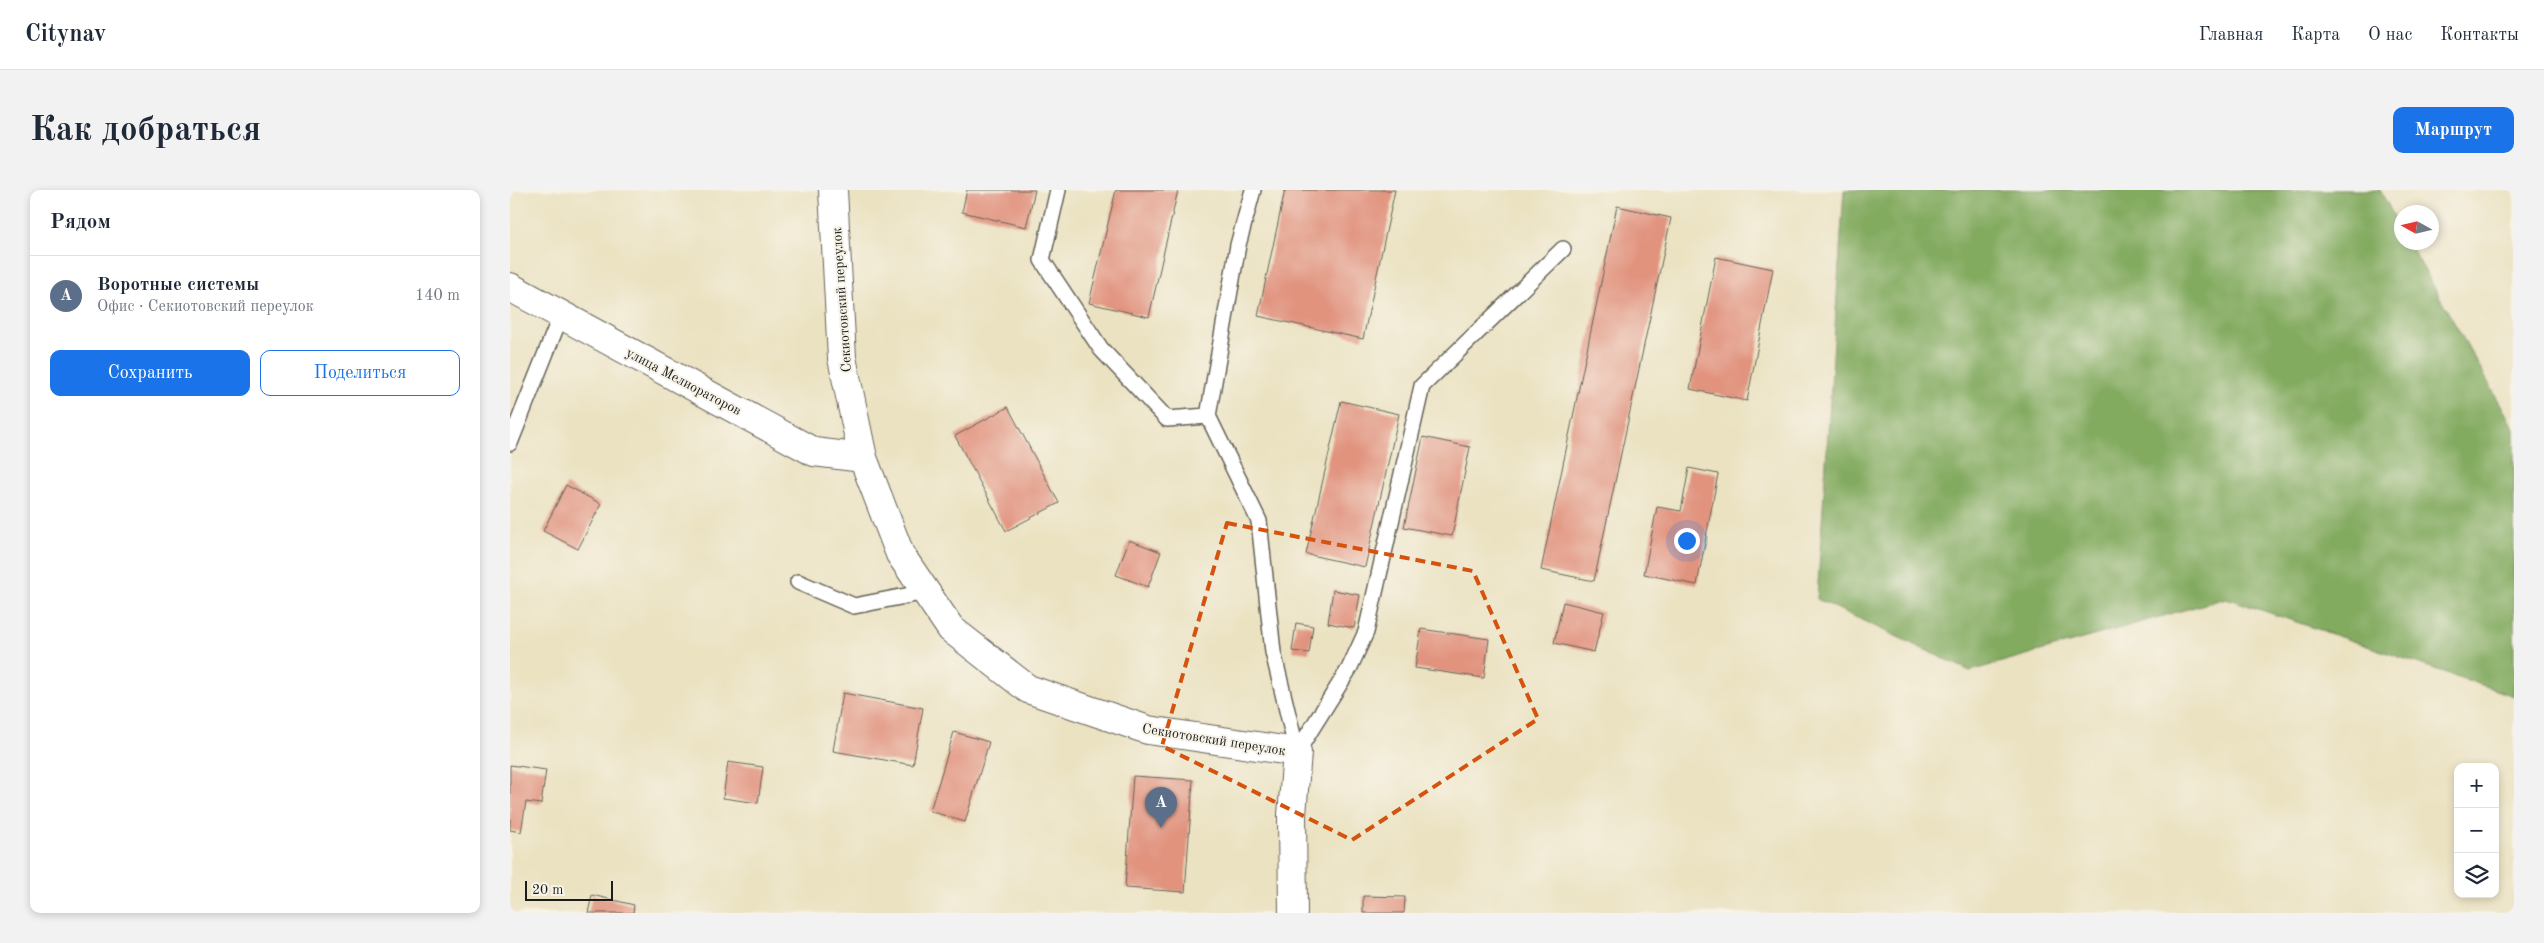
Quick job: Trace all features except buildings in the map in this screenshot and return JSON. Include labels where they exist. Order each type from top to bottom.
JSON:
[{"type":"street","name":"Секиотовский переулок","points":[[833,190],[842,358],[863,458],[900,554],[951,629],[1028,689],[1148,730],[1297,752],[1292,815],[1292,913]]},
{"type":"street","name":"улица Мелиораторов","points":[[510,287],[814,452],[863,458]]},
{"type":"lane","points":[[1058,190],[1042,260],[1100,349],[1167,419],[1208,416]]},
{"type":"lane","points":[[1253,190],[1238,245],[1208,416],[1259,521],[1273,652],[1297,752]]},
{"type":"lane","points":[[1297,752],[1349,669],[1366,632],[1422,386],[1563,249]]},
{"type":"lane","points":[[510,443],[561,315]]},
{"type":"lane","points":[[798,582],[854,606],[926,592]]},
{"type":"highlighted area","points":[[1227,523],[1473,571],[1538,719],[1352,840],[1162,746]]},
{"type":"green space","points":[[1844,190],[2380,190],[2394,216],[2394,250],[2413,250],[2514,428],[2514,696],[2226,598],[1970,671],[1817,599]]},
{"type":"place","name":"Воротные системы","points":[[1161,828]]}]
